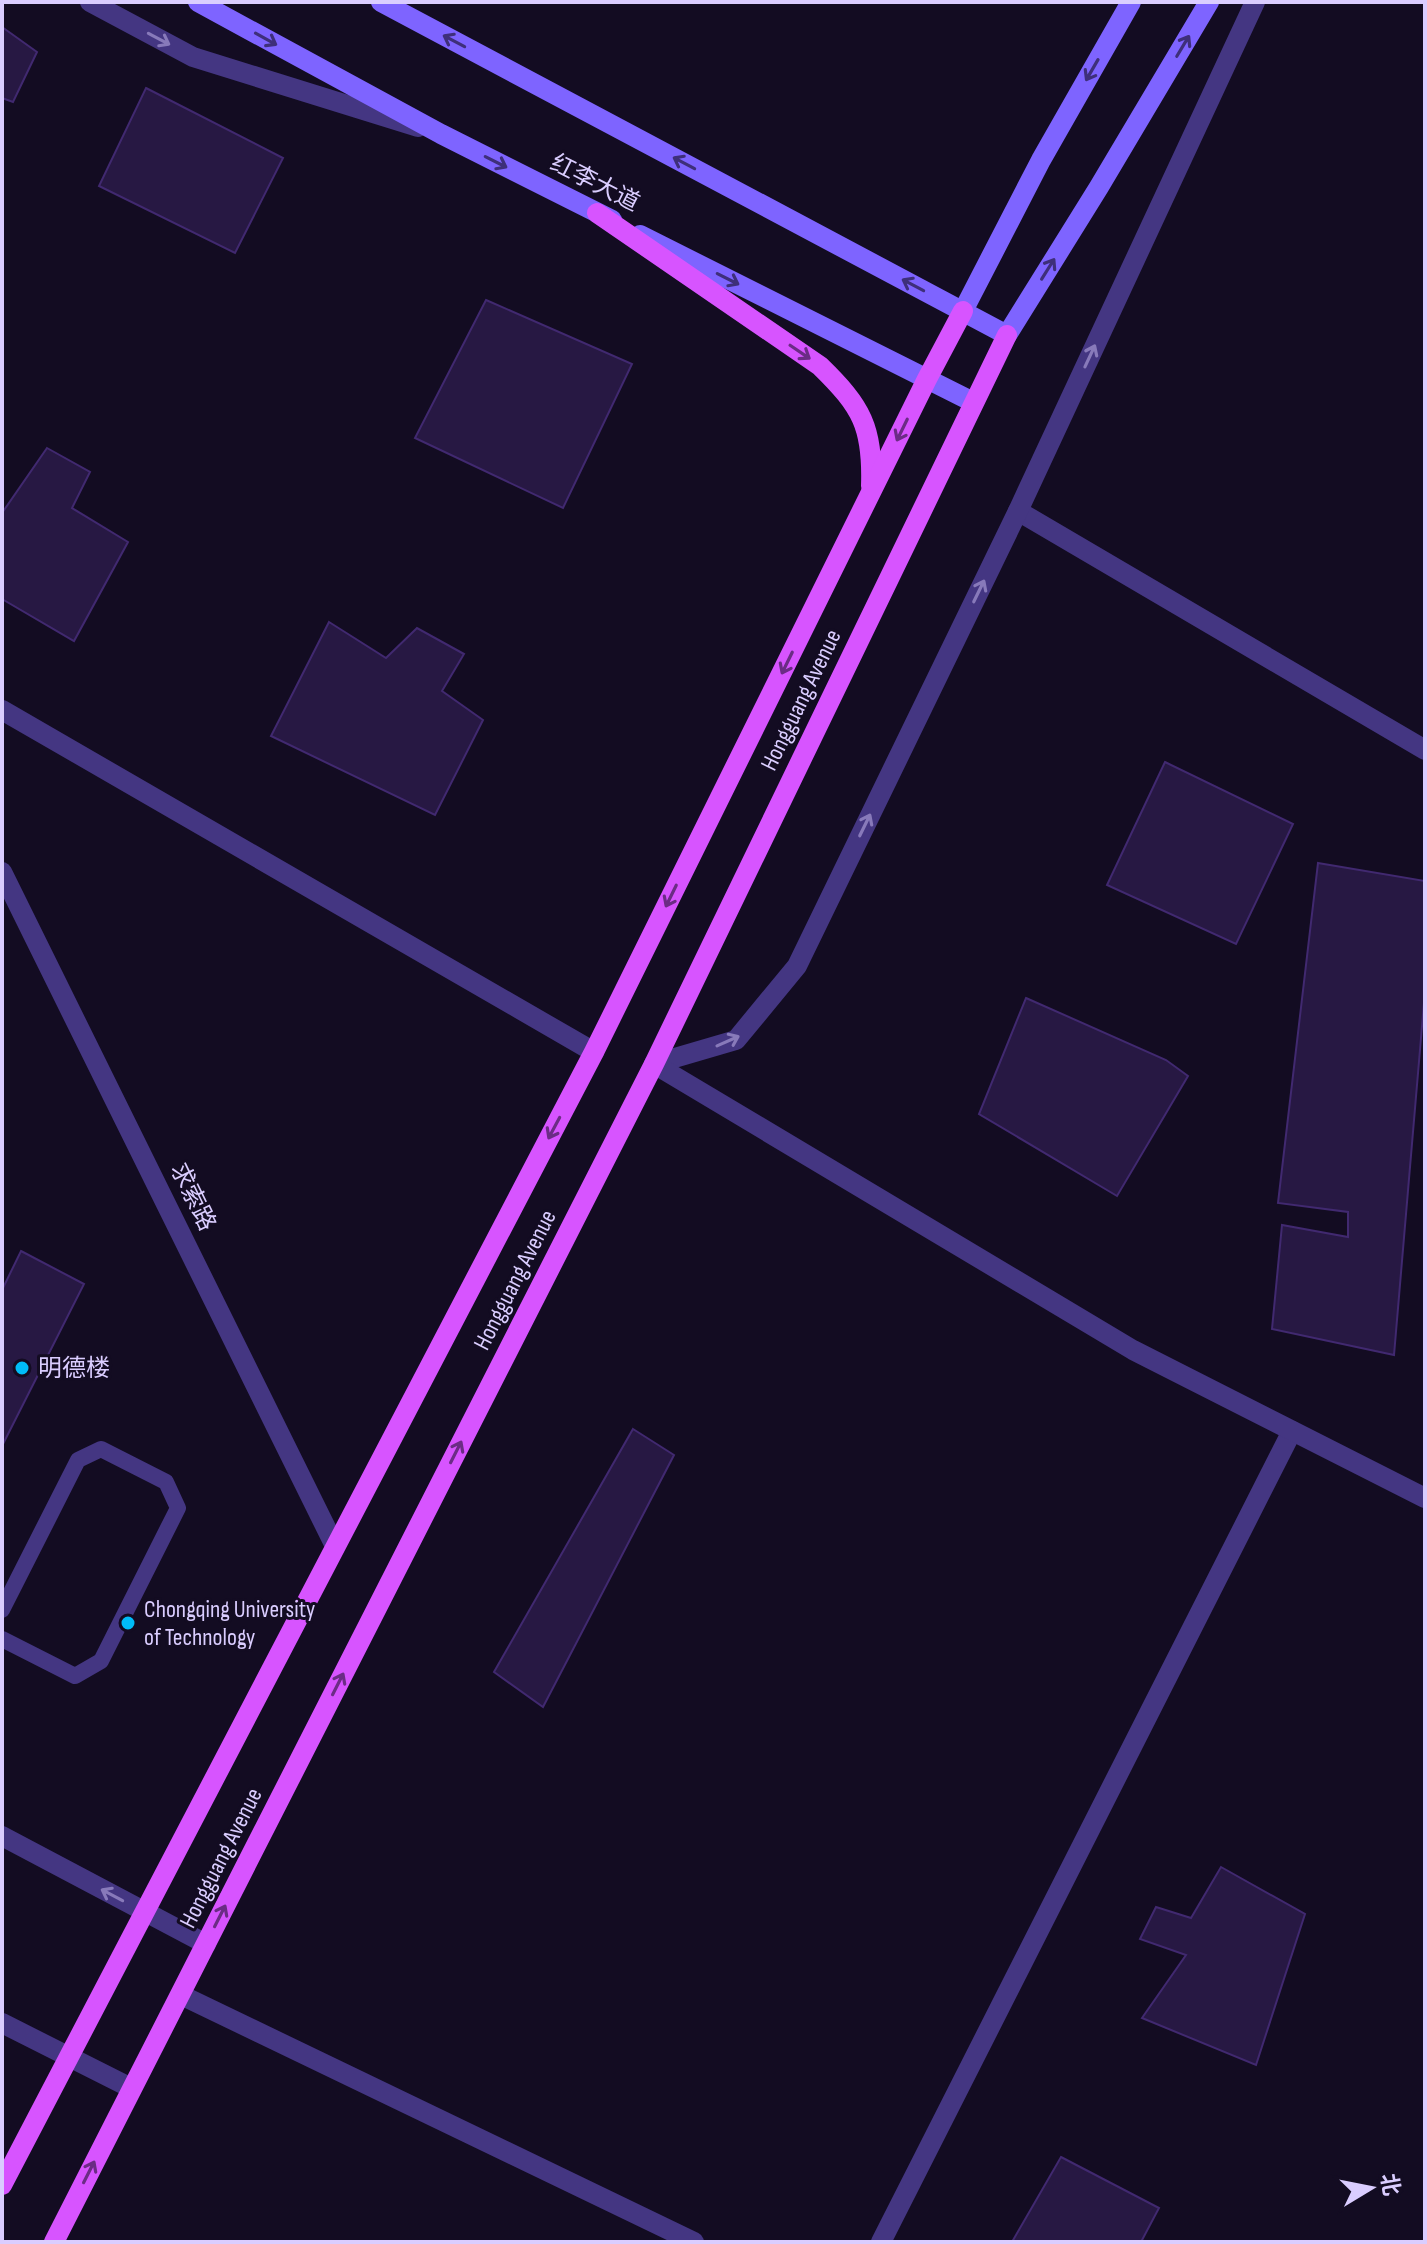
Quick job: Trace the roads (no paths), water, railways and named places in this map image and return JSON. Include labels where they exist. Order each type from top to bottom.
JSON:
[{"type":"main road","name":"红李大道","points":[[198,2],[441,134],[973,402]]},
{"type":"main road","points":[[381,2],[1007,335],[1209,2]]},
{"type":"main road","points":[[963,311],[1041,160],[1131,2]]},
{"type":"main road","points":[[597,213],[820,366],[846,392],[863,420],[872,449],[870,494]]},
{"type":"main road","name":"Hongguang Avenue","points":[[2,2185],[594,1052],[963,311]]},
{"type":"main road","name":"Hongguang Avenue","points":[[54,2242],[654,1064],[1007,335]]},
{"type":"street","points":[[90,2],[193,57],[441,134]]},
{"type":"street","points":[[654,1064],[736,1040],[797,966],[1018,511],[1255,2]]},
{"type":"street","points":[[1018,511],[1425,750]]},
{"type":"street","points":[[2,710],[594,1052]]},
{"type":"street","name":"求索路","points":[[2,872],[335,1546]]},
{"type":"street","points":[[654,1064],[1133,1350],[1425,1498]]},
{"type":"street","points":[[881,2242],[1292,1431]]},
{"type":"street","points":[[2,1836],[206,1944]]},
{"type":"street","points":[[181,1995],[694,2242]]},
{"type":"street","points":[[2,2023],[131,2088]]},
{"type":"lane","points":[[2,1610],[78,1460],[101,1449],[166,1482],[178,1508],[101,1661],[75,1676],[2,1639]]},
{"type":"place","name":"明德楼","points":[[22,1368]]},
{"type":"place","name":"Chongqing University of Technology","points":[[128,1623]]}]
